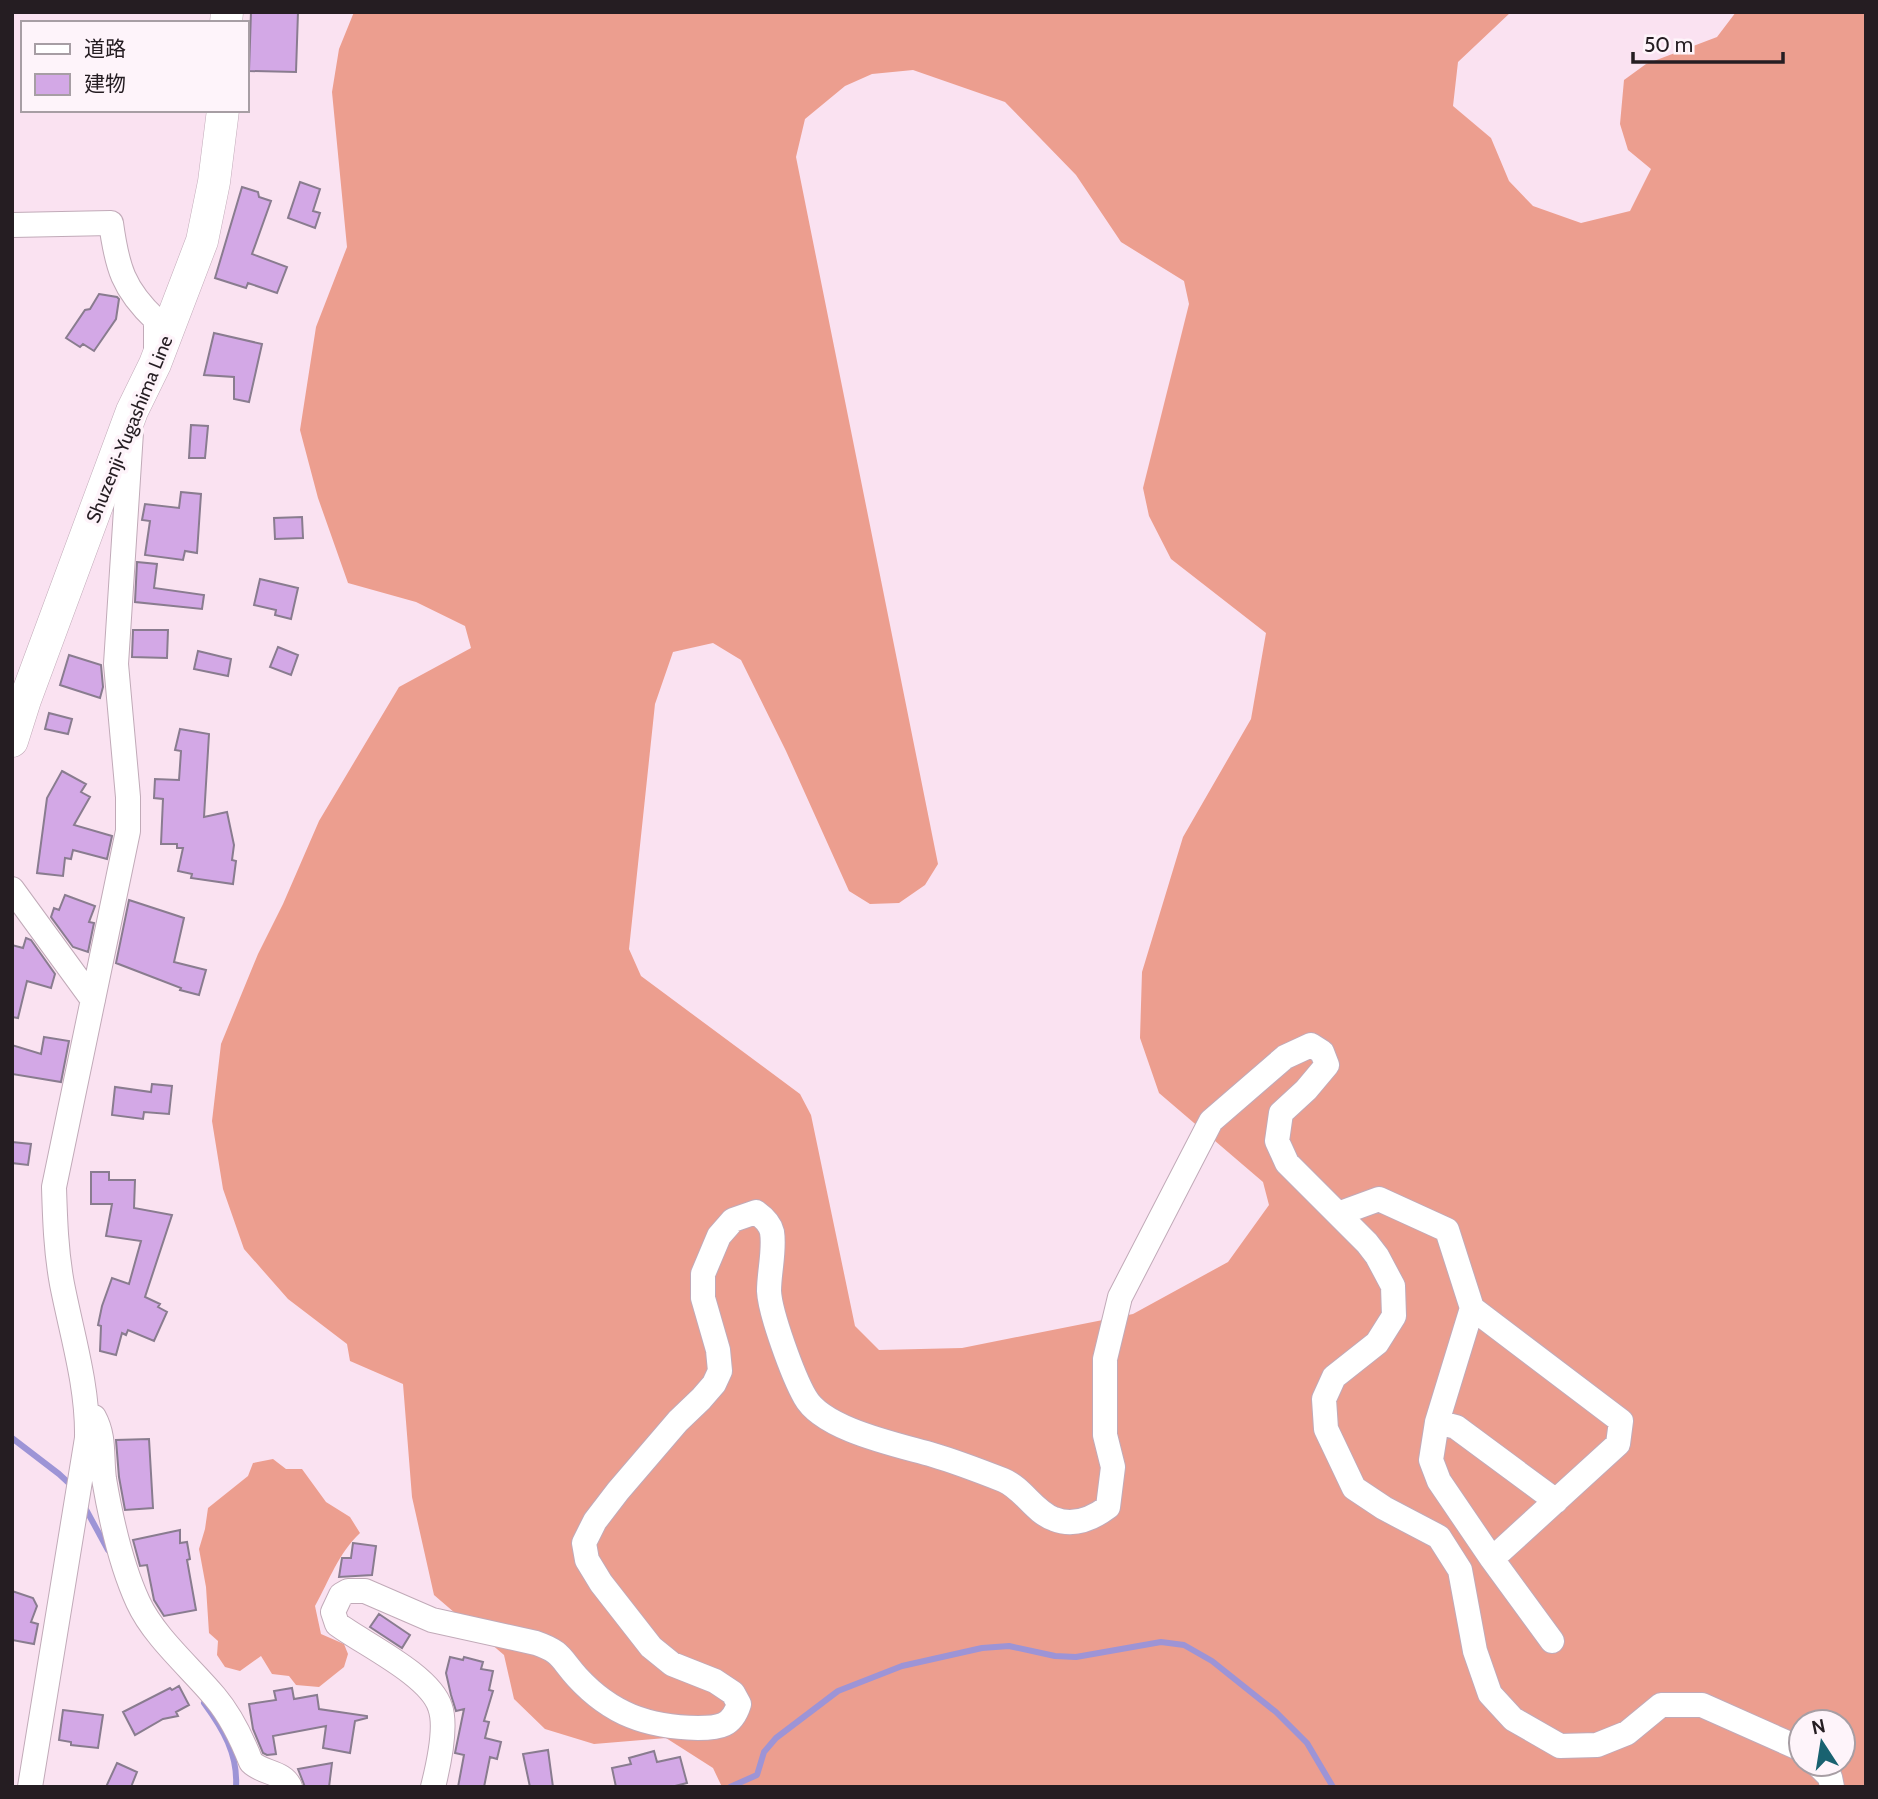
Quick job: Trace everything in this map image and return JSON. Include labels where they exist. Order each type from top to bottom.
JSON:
[{"type":"main road","name":"Shuzenji-Yugashima Line","points":[[12,741],[19,700],[202,241],[214,182],[223,112]]},
{"type":"street","points":[[12,225],[111,223],[124,282],[156,320],[155,364]]},
{"type":"street","points":[[30,1787],[87,1438],[86,1401],[55,1236],[54,1187],[128,831],[128,797],[116,664],[132,411]]},
{"type":"street","points":[[12,889],[93,1000]]},
{"type":"street","points":[[433,1787],[442,1724],[441,1708],[429,1687],[418,1678],[337,1624],[332,1612],[341,1595],[348,1591],[365,1591],[432,1620],[553,1649],[603,1702],[623,1714],[667,1727],[688,1728],[720,1727],[735,1716],[739,1704],[733,1693],[715,1681],[672,1664],[651,1647],[601,1583],[587,1560],[584,1543],[595,1521],[618,1490],[701,1399],[720,1371],[718,1350],[703,1298],[703,1275],[719,1236],[733,1220],[756,1212],[766,1220],[772,1232],[769,1294],[776,1322],[806,1399],[822,1414],[851,1430],[1008,1482],[1052,1519],[1071,1522],[1093,1518],[1108,1507],[1113,1467],[1105,1435],[1105,1359],[1120,1297],[1211,1121],[1285,1057],[1311,1045],[1322,1052],[1327,1065],[1281,1114],[1277,1141],[1287,1163],[1367,1243],[1393,1286],[1394,1316],[1377,1342],[1334,1377],[1324,1399],[1326,1429],[1354,1488],[1384,1508],[1439,1537],[1460,1570],[1475,1651],[1490,1693],[1513,1719],[1560,1746],[1597,1745],[1628,1733],[1661,1705],[1702,1705],[1787,1743]]},
{"type":"street","points":[[1338,1214],[1379,1199],[1447,1230],[1472,1308],[1437,1422],[1431,1460],[1439,1481],[1552,1641]]},
{"type":"street","points":[[1472,1308],[1621,1421],[1618,1444],[1492,1559]]},
{"type":"street","points":[[86,1401],[100,1429],[107,1495],[128,1576],[139,1605],[226,1712],[251,1762],[258,1769],[283,1778],[290,1787]]},
{"type":"street","points":[[1437,1422],[1456,1427],[1556,1501]]},
{"type":"shaded area","points":[[354,12],[1511,12],[1458,62],[1453,106],[1491,138],[1509,181],[1533,206],[1581,223],[1630,211],[1651,169],[1628,150],[1620,124],[1624,80],[1646,64],[1717,37],[1736,12],[1866,12],[1866,1787],[722,1787],[713,1768],[666,1738],[594,1744],[545,1729],[514,1699],[504,1655],[434,1595],[412,1497],[403,1384],[350,1361],[347,1344],[288,1299],[244,1249],[223,1189],[212,1121],[221,1044],[258,954],[319,821],[399,687],[471,648],[465,626],[416,602],[348,583],[318,498],[300,430],[316,327],[347,247],[332,92],[339,49]],"holes":[[[913,70],[1005,102],[1076,175],[1121,242],[1184,281],[1189,304],[1143,488],[1149,516],[1171,559],[1266,633],[1251,719],[1183,837],[1142,972],[1140,1038],[1159,1093],[1263,1182],[1269,1205],[1228,1262],[1133,1314],[962,1348],[879,1350],[855,1326],[811,1115],[800,1094],[641,976],[629,949],[655,704],[673,652],[713,643],[741,660],[786,751],[849,891],[870,904],[899,903],[925,885],[938,864],[796,157],[805,119],[845,86],[872,74]]]},
{"type":"shaded area","points":[[273,1459],[286,1469],[302,1469],[326,1502],[350,1517],[360,1533],[340,1558],[315,1606],[321,1634],[344,1644],[348,1654],[344,1667],[319,1687],[296,1685],[289,1676],[272,1674],[261,1656],[240,1671],[225,1667],[217,1655],[218,1641],[209,1633],[206,1587],[199,1549],[208,1508],[248,1476],[253,1463]]},
{"type":"building","points":[[251,12],[298,12],[296,72],[249,71]]},
{"type":"building","points":[[300,182],[320,189],[313,211],[320,213],[315,228],[288,218]]},
{"type":"building","points":[[242,187],[258,192],[259,197],[271,201],[252,254],[287,267],[277,293],[248,283],[246,288],[215,278]]},
{"type":"building","points":[[99,294],[119,299],[116,319],[94,351],[83,344],[80,347],[66,338]]},
{"type":"building","points":[[214,333],[262,344],[249,402],[234,399],[234,377],[204,375]]},
{"type":"building","points":[[191,425],[208,426],[205,458],[189,458]]},
{"type":"building","points":[[181,492],[201,494],[197,553],[185,551],[183,560],[145,555],[150,521],[142,520],[145,504],[179,508]]},
{"type":"building","points":[[302,517],[303,538],[275,539],[274,518]]},
{"type":"building","points":[[137,562],[157,564],[154,588],[204,595],[202,609],[135,602]]},
{"type":"building","points":[[260,579],[298,588],[291,619],[275,615],[276,610],[254,605]]},
{"type":"building","points":[[133,630],[168,630],[167,658],[132,657]]},
{"type":"building","points":[[278,647],[298,655],[291,675],[270,667]]},
{"type":"building","points":[[198,651],[231,659],[228,676],[194,669]]},
{"type":"building","points":[[69,655],[101,665],[103,687],[100,698],[60,685]]},
{"type":"building","points":[[49,713],[72,719],[68,734],[45,729]]},
{"type":"building","points":[[180,729],[209,734],[204,817],[227,812],[234,845],[232,860],[236,861],[233,884],[191,878],[192,874],[178,871],[183,848],[177,848],[177,844],[161,844],[163,799],[154,798],[155,779],[179,780],[181,751],[175,750]]},
{"type":"building","points":[[62,771],[86,784],[81,792],[90,797],[74,825],[112,836],[107,859],[73,850],[71,859],[65,858],[63,876],[37,873],[47,798]]},
{"type":"building","points":[[65,895],[95,906],[89,922],[94,923],[88,952],[73,947],[51,917],[54,908],[59,910]]},
{"type":"building","points":[[129,900],[184,918],[174,962],[206,970],[199,995],[180,990],[181,988],[116,963]]},
{"type":"building","points":[[26,938],[31,940],[55,974],[51,988],[27,981],[18,1018],[12,1017],[12,945],[23,948]]},
{"type":"building","points":[[44,1037],[69,1041],[61,1082],[12,1074],[12,1045],[41,1054]]},
{"type":"building","points":[[152,1084],[172,1086],[169,1114],[144,1112],[143,1119],[112,1115],[115,1087],[151,1092]]},
{"type":"building","points":[[12,1142],[31,1144],[28,1165],[12,1163]]},
{"type":"building","points":[[91,1172],[109,1172],[109,1180],[135,1180],[134,1208],[172,1215],[145,1297],[160,1304],[158,1307],[167,1312],[154,1341],[128,1330],[126,1335],[122,1333],[116,1355],[100,1351],[101,1326],[98,1325],[102,1306],[112,1278],[129,1284],[141,1241],[106,1236],[112,1204],[91,1204]]},
{"type":"building","points":[[149,1439],[153,1508],[125,1510],[116,1440]]},
{"type":"building","points":[[180,1530],[180,1543],[187,1542],[190,1559],[187,1560],[196,1610],[164,1616],[154,1600],[147,1565],[140,1566],[133,1540]]},
{"type":"building","points":[[353,1543],[376,1546],[372,1575],[339,1577],[342,1558],[351,1558]]},
{"type":"building","points":[[12,1591],[33,1598],[37,1606],[31,1622],[38,1624],[34,1644],[12,1640]]},
{"type":"building","points":[[379,1614],[410,1635],[402,1648],[370,1627]]},
{"type":"building","points":[[450,1657],[483,1662],[481,1669],[493,1671],[489,1690],[493,1691],[484,1721],[489,1722],[485,1738],[501,1742],[497,1759],[490,1757],[484,1787],[458,1787],[464,1755],[455,1753],[464,1709],[456,1711],[451,1695],[446,1673]]},
{"type":"building","points":[[179,1686],[189,1705],[176,1712],[178,1716],[163,1719],[135,1735],[123,1712]]},
{"type":"building","points":[[292,1688],[294,1699],[317,1695],[319,1709],[367,1716],[355,1721],[350,1753],[323,1748],[326,1726],[273,1736],[276,1754],[263,1753],[253,1729],[249,1704],[276,1700],[274,1691]]},
{"type":"building","points":[[63,1710],[103,1715],[98,1748],[71,1745],[71,1742],[59,1740]]},
{"type":"building","points":[[548,1750],[553,1787],[530,1787],[523,1754]]},
{"type":"building","points":[[654,1751],[657,1762],[680,1757],[687,1783],[671,1787],[616,1787],[612,1768],[631,1764],[629,1758]]},
{"type":"building","points":[[117,1763],[137,1772],[131,1787],[106,1787]]},
{"type":"building","points":[[332,1763],[329,1787],[305,1787],[298,1769]]},
{"type":"waterway","points":[[12,1438],[72,1486]]},
{"type":"waterway","points":[[83,1504],[108,1550]]},
{"type":"waterway","points":[[730,1787],[757,1775],[764,1752],[776,1738],[838,1691],[902,1666],[982,1648],[1009,1646],[1055,1656],[1076,1657],[1161,1642],[1184,1645],[1212,1661],[1276,1712],[1307,1743],[1333,1787]]},
{"type":"waterway","points":[[204,1703],[228,1742],[235,1764],[236,1787]]}]
